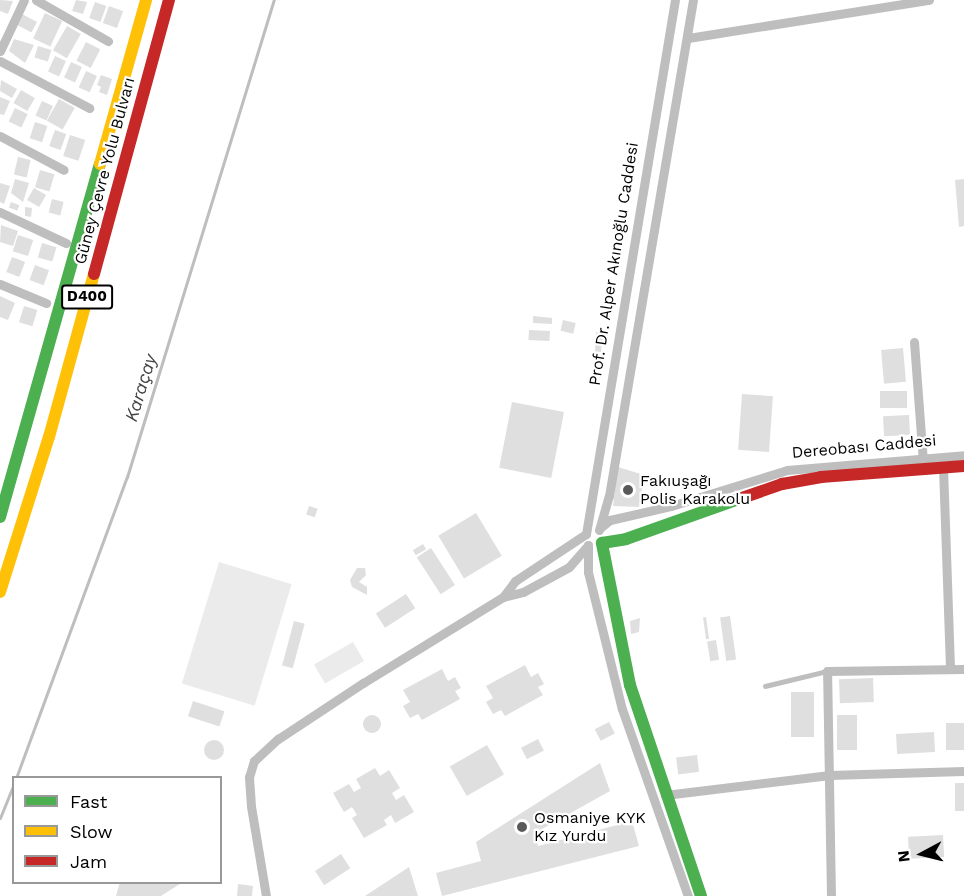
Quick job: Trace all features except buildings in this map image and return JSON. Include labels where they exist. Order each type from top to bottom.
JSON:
[{"type":"main road","name":"Güney Çevre Yolu Bulvarı","points":[[0,518],[146,0]]},
{"type":"main road","name":"Güney Çevre Yolu Bulvarı","points":[[0,592],[49,437],[169,0]]},
{"type":"main road","name":"Dereobası Caddesi","points":[[606,543],[782,484],[923,463],[943,467],[964,466]]},
{"type":"main road","points":[[606,543],[604,557],[630,685],[665,795],[701,896]]},
{"type":"street","points":[[0,51],[24,0]]},
{"type":"street","points":[[36,0],[108,41]]},
{"type":"street","name":"Prof. Dr. Alper Akınoğlu Caddesi","points":[[588,545],[586,534],[675,0]]},
{"type":"street","name":"Prof. Dr. Alper Akınoğlu Caddesi","points":[[599,530],[605,508],[693,0]]},
{"type":"street","points":[[688,38],[929,0]]},
{"type":"street","points":[[0,61],[89,108]]},
{"type":"street","points":[[0,136],[64,170]]},
{"type":"street","points":[[0,212],[66,243]]},
{"type":"street","points":[[0,284],[46,303]]},
{"type":"street","points":[[914,342],[923,463]]},
{"type":"street","name":"Dereobası Caddesi","points":[[599,530],[610,520],[671,506],[787,470],[923,463],[964,455]]},
{"type":"street","points":[[943,467],[950,669]]},
{"type":"street","points":[[605,508],[610,520]]},
{"type":"street","points":[[266,896],[251,806],[249,777],[254,761],[278,739],[503,597],[523,592],[572,564],[588,545],[606,543],[603,534],[599,530],[586,534],[515,581],[503,597]]},
{"type":"street","points":[[588,545],[588,572],[622,709],[688,896]]},
{"type":"street","points":[[572,564],[588,572]]},
{"type":"street","points":[[831,896],[827,671],[964,669]]},
{"type":"street","points":[[665,795],[830,774],[964,771]]},
{"type":"lane","points":[[765,686],[827,671]]},
{"type":"shaded area","points":[[219,562],[292,584],[255,706],[182,683]]},
{"type":"shaded area","points":[[353,642],[364,661],[325,684],[314,664]]},
{"type":"waterway","name":"Karaçay","points":[[17,776],[127,477],[274,0]]},
{"type":"waterway","name":"Karaçay","points":[[0,818],[12,788]]},
{"type":"traffic: fast","points":[[0,517],[100,164]]},
{"type":"traffic: fast","points":[[701,896],[630,685],[602,543],[626,539],[739,499]]},
{"type":"traffic: slow","points":[[100,164],[146,0]]},
{"type":"traffic: slow","points":[[0,592],[49,437],[94,274]]},
{"type":"traffic: jam","points":[[94,274],[169,0]]},
{"type":"traffic: jam","points":[[739,499],[782,484],[821,477],[964,466]]},
{"type":"place","name":"Fakıuşağı Polis Karakolu","points":[[628,490]]},
{"type":"place","name":"Osmaniye KYK Kız Yurdu","points":[[522,827]]}]
